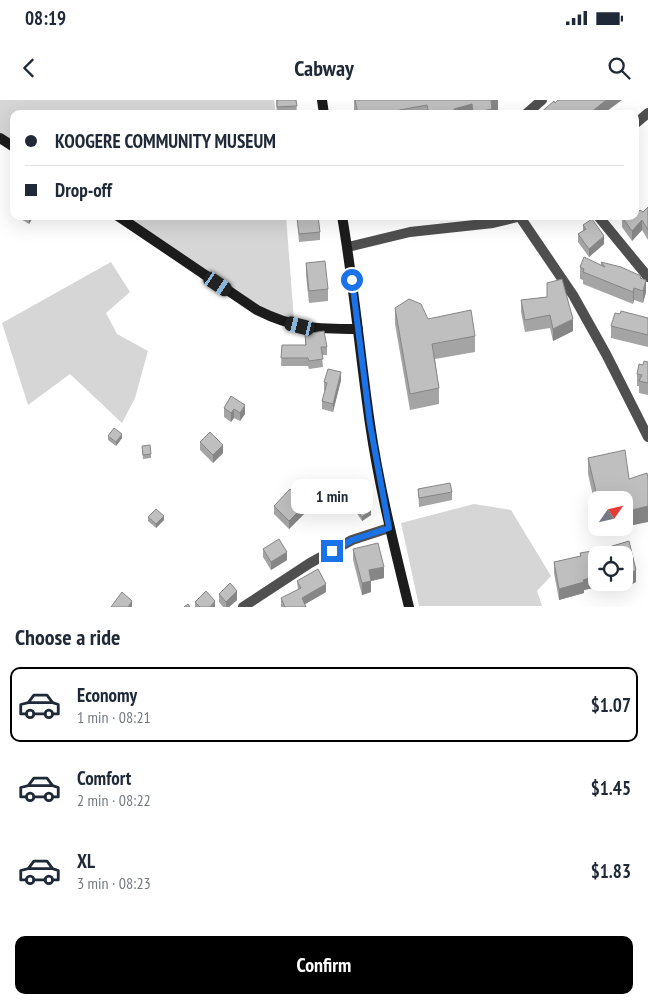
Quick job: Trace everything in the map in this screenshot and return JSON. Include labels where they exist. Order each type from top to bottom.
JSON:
[{"type":"street","points":[[531,110],[542,100]]},
{"type":"street","points":[[124,220],[249,305],[280,321],[320,329],[358,329]]},
{"type":"street","points":[[343,220],[348,247],[370,424],[389,528],[409,606]]},
{"type":"street","points":[[467,226],[471,220]]},
{"type":"street","points":[[348,247],[410,232],[493,223],[505,220]]},
{"type":"street","points":[[523,220],[573,296],[606,354],[648,437]]},
{"type":"street","points":[[601,220],[648,277]]},
{"type":"street","points":[[243,606],[310,563],[352,540],[389,528]]},
{"type":"shaded area","points":[[0,100],[274,100],[275,110],[10,110],[10,141],[0,135]]},
{"type":"shaded area","points":[[131,220],[286,220],[294,320],[279,319]]},
{"type":"shaded area","points":[[111,262],[130,292],[106,313],[117,334],[148,351],[135,398],[122,423],[70,374],[28,405],[2,323]]},
{"type":"shaded area","points":[[474,504],[511,510],[551,576],[537,591],[542,606],[419,606],[401,523]]},
{"type":"building","points":[[277,100],[296,100],[297,106],[277,107]]},
{"type":"building","points":[[355,100],[492,100],[492,109],[487,110],[473,110],[472,104],[454,110],[428,110],[427,105],[400,110],[357,110]]},
{"type":"building","points":[[558,100],[606,100],[594,110],[544,110],[554,101],[555,103]]},
{"type":"building","points":[[648,207],[648,230],[642,220],[632,231],[624,220],[639,220],[639,211],[643,212]]},
{"type":"building","points":[[297,220],[318,220],[320,232],[299,234]]},
{"type":"building","points":[[593,220],[604,236],[589,249],[578,234],[586,229],[583,225]]},
{"type":"building","points":[[584,257],[605,267],[601,262],[621,267],[641,276],[640,278],[646,280],[643,291],[634,288],[633,292],[583,272],[584,269],[580,267]]},
{"type":"building","points":[[325,261],[328,289],[309,291],[306,263]]},
{"type":"building","points":[[562,279],[573,319],[553,329],[550,315],[525,320],[521,300],[547,297],[547,283]]},
{"type":"building","points":[[409,299],[421,304],[428,319],[471,310],[475,336],[432,344],[439,388],[410,394],[395,308]]},
{"type":"building","points":[[621,311],[648,318],[648,335],[611,326],[615,313],[620,314]]},
{"type":"building","points":[[324,331],[327,347],[321,347],[323,359],[309,361],[308,358],[281,358],[282,345],[306,345],[305,334]]},
{"type":"building","points":[[644,361],[648,362],[648,383],[639,381],[642,375],[637,374],[639,364],[643,365]]},
{"type":"building","points":[[328,369],[341,372],[333,404],[322,401],[327,383],[324,382]]},
{"type":"building","points":[[231,396],[245,405],[240,413],[234,409],[231,413],[224,408]]},
{"type":"building","points":[[114,428],[122,434],[116,442],[108,436]]},
{"type":"building","points":[[210,432],[223,445],[213,455],[200,442]]},
{"type":"building","points":[[150,445],[151,454],[143,455],[142,446]]},
{"type":"building","points":[[625,450],[629,479],[647,473],[648,506],[633,510],[633,491],[596,491],[588,458]]},
{"type":"building","points":[[450,483],[452,492],[419,498],[418,489]]},
{"type":"building","points":[[290,489],[305,505],[289,521],[274,506]]},
{"type":"building","points":[[350,489],[363,505],[366,503],[371,510],[362,517],[346,493]]},
{"type":"building","points":[[156,509],[164,516],[156,524],[148,517]]},
{"type":"building","points":[[279,539],[287,552],[271,562],[263,549]]},
{"type":"building","points":[[629,541],[630,546],[612,546]]},
{"type":"building","points":[[378,543],[384,567],[369,570],[371,581],[362,583],[353,549]]},
{"type":"building","points":[[588,552],[588,578],[583,580],[584,582],[559,589],[554,562],[581,556],[580,553]]},
{"type":"building","points":[[633,558],[636,570],[633,572]]},
{"type":"building","points":[[318,569],[326,584],[302,598],[306,607],[285,607],[281,598],[301,588],[297,581]]},
{"type":"building","points":[[230,583],[237,591],[226,602],[219,594]]},
{"type":"building","points":[[206,591],[215,601],[210,607],[200,607],[195,602]]},
{"type":"building","points":[[122,592],[132,601],[128,607],[111,607]]},
{"type":"route","points":[[332,551],[352,540],[389,528],[370,424],[352,280]]}]
